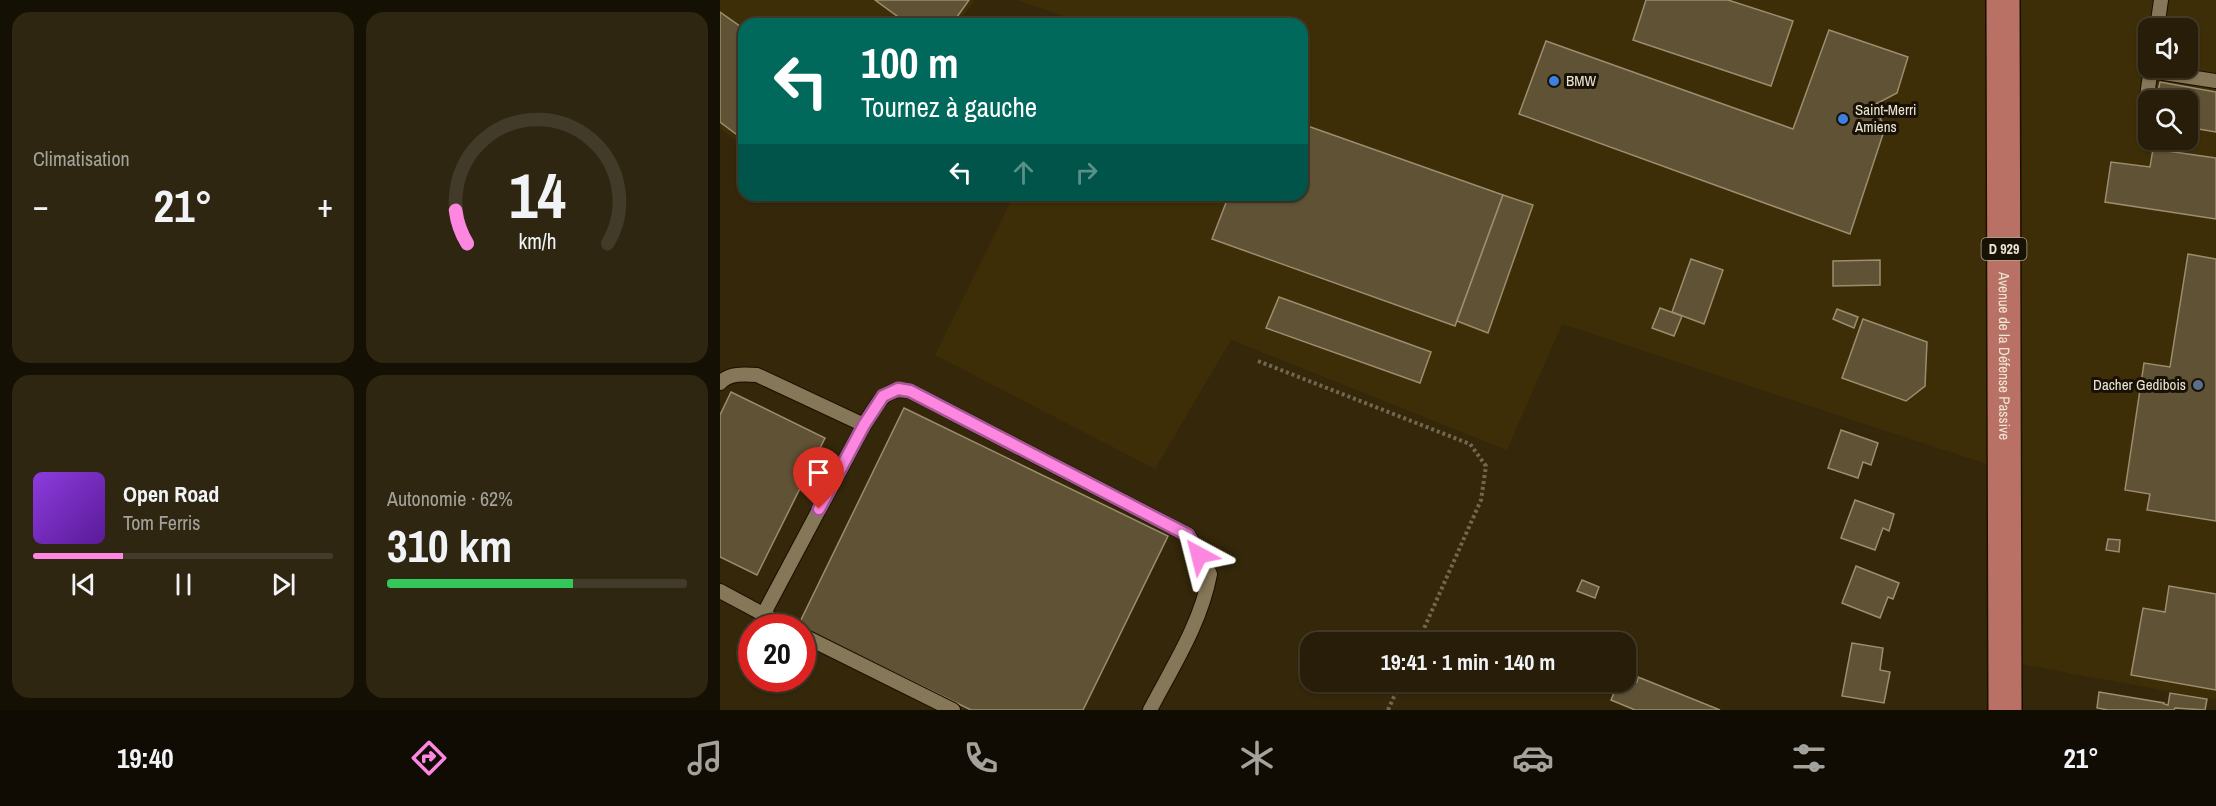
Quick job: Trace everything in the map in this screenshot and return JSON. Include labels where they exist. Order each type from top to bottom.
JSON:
[{"type":"main road","name":"Avenue de la Défense Passive","points":[[2003,0],[2005,710]]},
{"type":"lane","points":[[2158,18],[2161,0]]},
{"type":"lane","points":[[2198,78],[2216,81]]},
{"type":"lane","points":[[720,383],[723,379],[738,374],[757,375],[864,425]]},
{"type":"lane","points":[[765,614],[864,425],[883,396],[898,389],[910,391],[1188,535],[1210,574],[1205,600],[1150,710]]},
{"type":"lane","points":[[720,591],[762,614]]},
{"type":"lane","points":[[816,641],[953,710]]},
{"type":"path","points":[[1258,361],[1470,444],[1486,466],[1481,500],[1422,632]]},
{"type":"path","points":[[1388,710],[1396,692]]},
{"type":"shaded area","points":[[720,0],[975,0],[962,18],[738,18],[738,142],[720,129]]},
{"type":"shaded area","points":[[1017,0],[2216,0],[2216,700],[1992,659],[1995,467],[1562,324],[1507,450],[1231,340],[1155,469],[935,355],[1011,201],[1308,201],[1308,18],[1070,18]]},
{"type":"building","points":[[875,0],[969,0],[956,18],[900,18]]},
{"type":"building","points":[[1646,0],[1728,0],[1793,21],[1771,86],[1633,40]]},
{"type":"building","points":[[720,12],[738,25],[738,136],[720,122]]},
{"type":"building","points":[[1829,30],[1908,57],[1897,93],[1874,105],[1885,128],[1850,234],[1519,114],[1546,41],[1793,129]]},
{"type":"building","points":[[2160,82],[2216,92],[2216,132],[2198,129],[2198,90],[2158,90]]},
{"type":"building","points":[[1308,126],[1503,195],[1455,326],[1212,239],[1227,201],[1308,201]]},
{"type":"building","points":[[2153,150],[2216,158],[2216,219],[2105,202],[2111,162],[2150,167]]},
{"type":"building","points":[[1503,195],[1533,205],[1488,333],[1457,321]]},
{"type":"building","points":[[2188,254],[2216,259],[2216,521],[2147,510],[2150,494],[2125,490],[2144,363],[2170,367]]},
{"type":"building","points":[[1691,259],[1723,270],[1704,324],[1672,312]]},
{"type":"building","points":[[1880,260],[1880,285],[1833,286],[1833,261]]},
{"type":"building","points":[[1279,297],[1431,352],[1420,383],[1266,328]]},
{"type":"building","points":[[1660,308],[1682,316],[1674,336],[1652,328]]},
{"type":"building","points":[[1837,309],[1858,317],[1854,328],[1833,319]]},
{"type":"building","points":[[1863,319],[1927,342],[1925,386],[1906,401],[1842,378]]},
{"type":"building","points":[[731,392],[825,438],[757,575],[720,557],[720,415]]},
{"type":"building","points":[[904,408],[1168,536],[1083,710],[971,710],[816,635],[816,614],[804,614]]},
{"type":"building","points":[[1841,430],[1878,443],[1871,465],[1863,462],[1858,478],[1828,468]]},
{"type":"building","points":[[1855,500],[1894,514],[1889,531],[1883,528],[1875,550],[1841,538]]},
{"type":"building","points":[[2108,539],[2120,540],[2119,552],[2106,550]]},
{"type":"building","points":[[1856,566],[1899,583],[1893,599],[1888,597],[1880,618],[1842,603]]},
{"type":"building","points":[[1582,580],[1599,587],[1595,598],[1577,591]]},
{"type":"building","points":[[2169,586],[2216,594],[2216,690],[2131,675],[2143,608],[2165,612]]},
{"type":"building","points":[[1852,643],[1883,648],[1880,670],[1890,672],[1884,703],[1842,696]]},
{"type":"building","points":[[1638,677],[1720,710],[1635,710],[1611,700],[1614,692],[1636,692]]},
{"type":"building","points":[[2099,692],[2168,705],[2170,693],[2207,699],[2205,710],[2175,708],[2174,710],[2108,710],[2097,708]]},
{"type":"place","name":"BMW","points":[[1554,81]]},
{"type":"place","name":"Saint-Merri Amiens","points":[[1843,119]]},
{"type":"place","name":"Dacher Gedibois","points":[[2198,385]]},
{"type":"route","points":[[819,509],[864,425],[883,396],[898,389],[910,391],[1188,535],[1199,555]]}]
